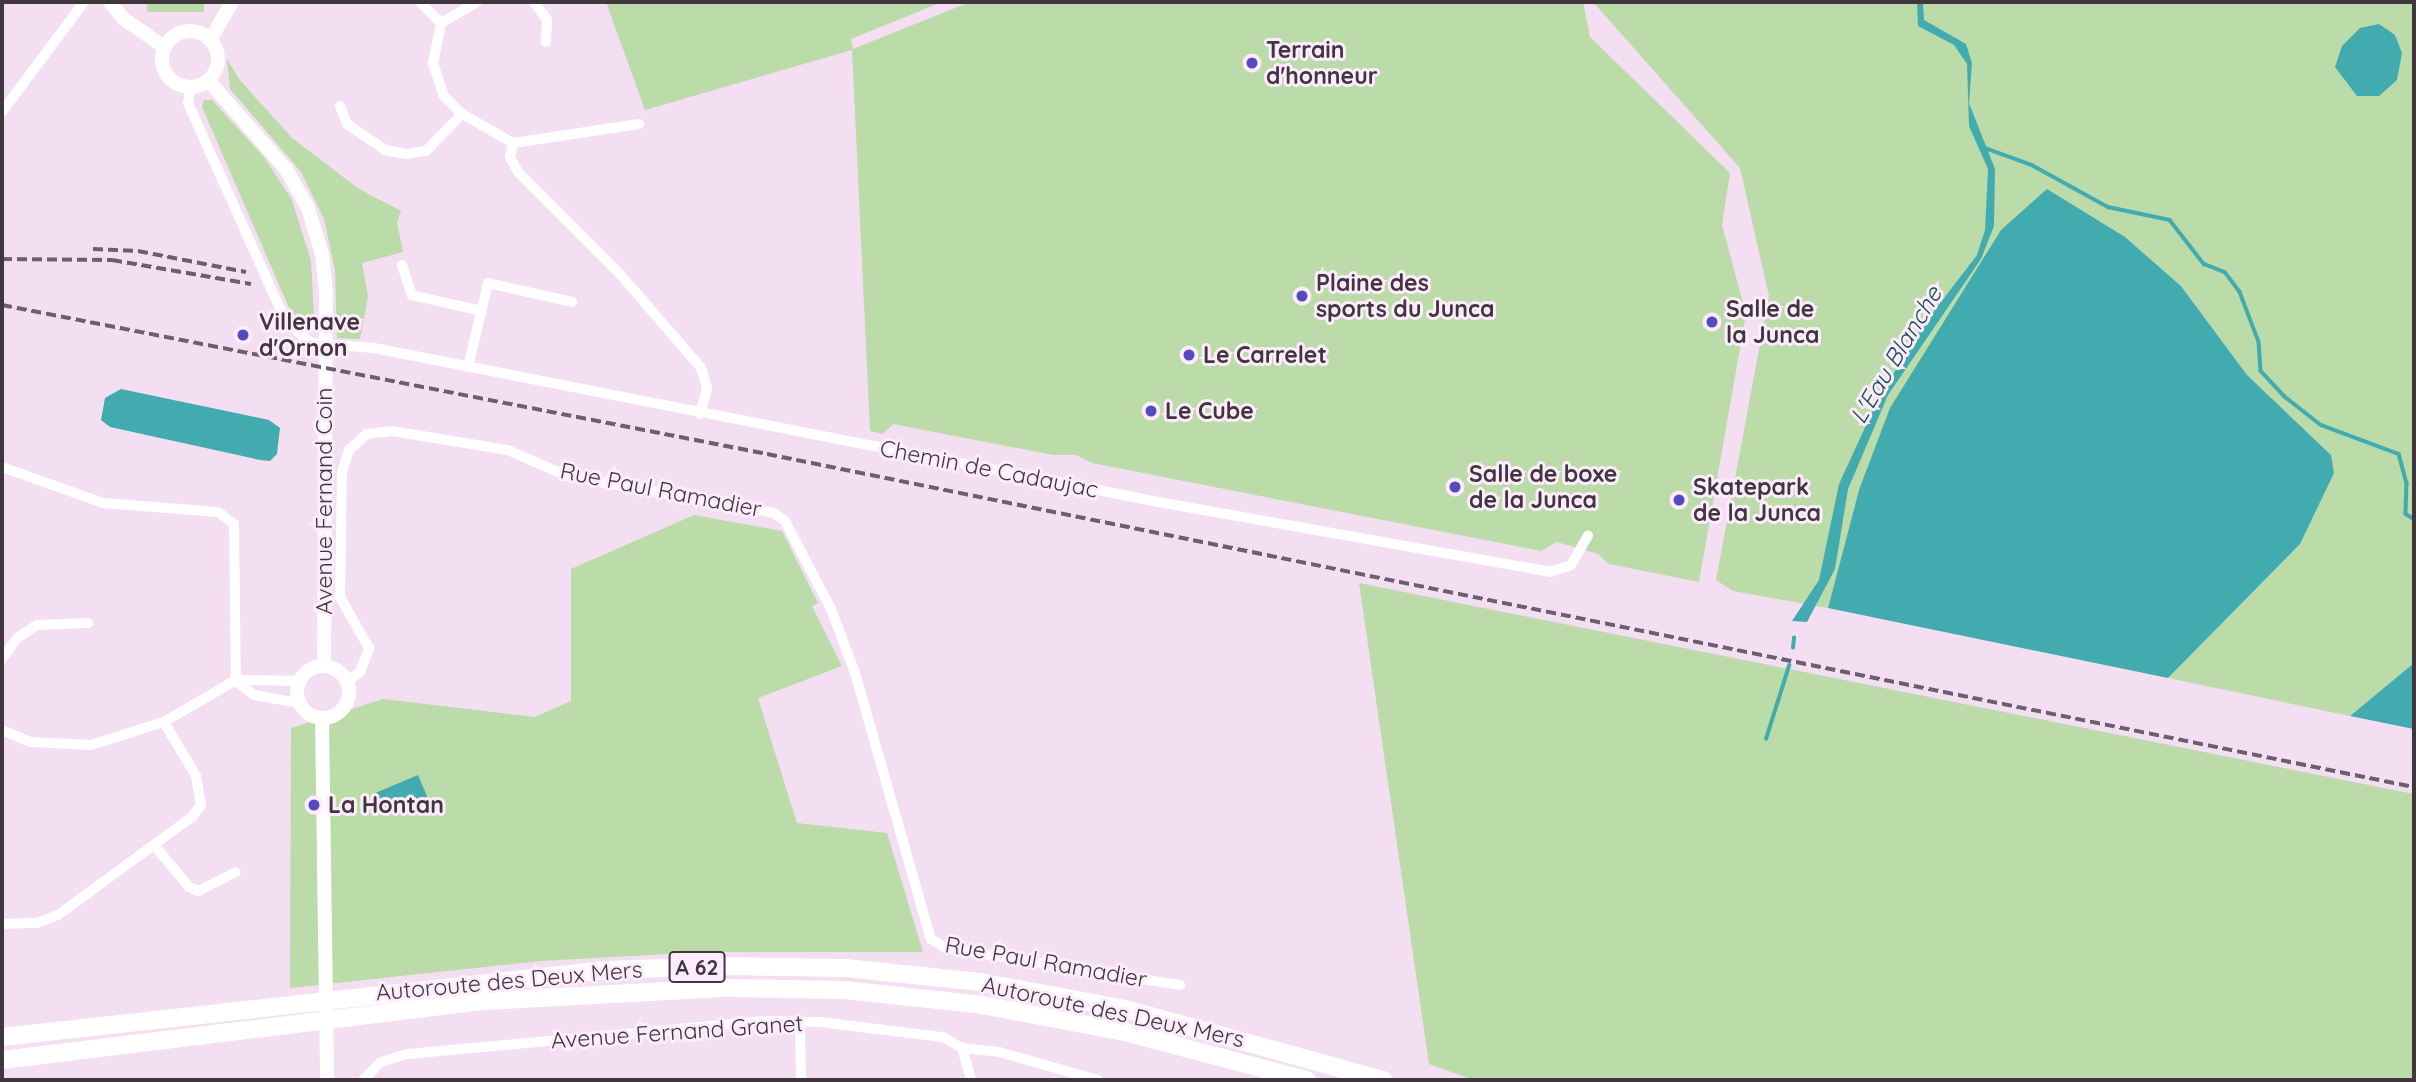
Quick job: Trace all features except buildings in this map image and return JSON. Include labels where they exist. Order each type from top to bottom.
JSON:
[{"type":"highway","name":"Autoroute des Deux Mers","points":[[2,1037],[592,971],[721,966],[845,968],[980,982],[1125,1009],[1383,1080]]},
{"type":"highway","name":"Autoroute des Deux Mers","points":[[2,1060],[485,1001],[728,988],[845,990],[982,1005],[1125,1032],[1307,1080]]},
{"type":"main road","points":[[110,2],[124,19],[164,47]]},
{"type":"main road","points":[[164,47],[166,74],[191,87],[208,80],[217,64],[210,40],[233,2]]},
{"type":"main road","points":[[164,47],[185,32],[210,40]]},
{"type":"main road","name":"Avenue Fernand Coin","points":[[208,80],[274,153],[308,208],[324,271],[324,666]]},
{"type":"main road","points":[[324,666],[337,671],[347,682],[346,704],[337,714],[323,718],[309,714],[299,703],[300,681],[310,670],[324,666]]},
{"type":"main road","points":[[323,718],[327,1080]]},
{"type":"street","points":[[2,112],[84,2]]},
{"type":"street","points":[[420,2],[442,23]]},
{"type":"street","points":[[477,2],[442,23],[433,52],[434,72],[444,96],[462,114],[513,142],[639,124]]},
{"type":"street","points":[[534,2],[547,20],[546,42]]},
{"type":"street","name":"Chemin de Cadaujac","points":[[191,87],[188,103],[294,331],[322,346],[374,348],[700,414],[1550,572],[1571,565],[1588,536]]},
{"type":"street","points":[[340,106],[347,124],[385,150],[406,154],[426,151],[462,114]]},
{"type":"street","points":[[513,142],[510,157],[518,172],[620,274],[701,368],[707,388],[700,414]]},
{"type":"street","points":[[402,265],[412,295],[482,310]]},
{"type":"street","points":[[468,367],[488,282],[572,302]]},
{"type":"street","name":"Rue Paul Ramadier","points":[[347,682],[360,672],[369,648],[340,597],[342,472],[349,450],[367,434],[386,430],[509,450],[567,477],[774,513],[785,521],[841,634],[931,939],[946,948],[1180,985]]},
{"type":"street","points":[[2,467],[103,503],[219,512],[234,524],[236,680],[254,695],[299,703]]},
{"type":"street","points":[[2,659],[17,638],[37,625],[88,623]]},
{"type":"street","points":[[2,730],[30,742],[91,745],[164,722],[236,680],[300,681]]},
{"type":"street","points":[[2,924],[37,923],[58,915],[192,817],[201,805],[196,776],[164,722]]},
{"type":"street","points":[[154,845],[189,887],[198,891],[236,872]]},
{"type":"street","points":[[800,1022],[801,1080]]},
{"type":"street","name":"Avenue Fernand Granet","points":[[363,1080],[376,1065],[408,1054],[800,1022],[913,1031],[943,1037],[961,1048],[999,1052],[1098,1080]]},
{"type":"street","points":[[961,1048],[971,1080]]},
{"type":"green space","points":[[147,2],[204,2],[204,12],[147,12]]},
{"type":"green space","name":"Plaine des sports du Junca","points":[[606,2],[942,2],[851,39],[853,49],[970,2],[1583,2],[1590,37],[1730,173],[1722,225],[1746,314],[1699,582],[1609,564],[1598,554],[1557,542],[1541,551],[1092,463],[1076,455],[1053,455],[893,424],[883,434],[870,431],[852,50],[645,110]]},
{"type":"green space","points":[[1593,2],[2414,2],[2414,663],[2350,716],[2168,678],[2300,544],[2331,455],[2247,375],[2181,286],[2125,237],[1859,490],[1828,608],[1733,591],[1716,580],[1769,296],[1740,168]]},
{"type":"green space","points":[[227,59],[239,79],[292,138],[359,189],[401,211],[397,222],[403,252],[362,263],[368,297],[360,339],[337,338],[335,270],[324,219],[301,172],[230,89]]},
{"type":"green space","points":[[204,100],[212,100],[264,157],[292,200],[311,261],[315,333],[293,317],[202,107]]},
{"type":"green space","points":[[694,515],[782,531],[818,603],[812,606],[842,666],[758,698],[797,823],[887,833],[923,952],[706,952],[540,961],[290,988],[291,728],[383,699],[535,717],[571,701],[571,569]]},
{"type":"green space","points":[[1359,583],[2414,794],[2414,1080],[1474,1080],[1429,1064]]},
{"type":"water","points":[[1917,2],[1923,2],[1924,20],[1966,44],[1972,63],[1969,103],[1995,169],[1994,226],[1981,259],[1888,395],[1848,489],[1835,569],[1807,622],[1792,621],[1819,580],[1839,484],[1880,395],[1925,323],[1977,255],[1985,230],[1988,169],[1969,126],[1967,64],[1954,45],[1918,26]]},
{"type":"water","points":[[2379,24],[2395,35],[2402,53],[2397,80],[2379,96],[2357,96],[2335,67],[2342,46],[2360,28]]},
{"type":"water","points":[[2047,189],[2125,237],[2181,286],[2247,375],[2331,455],[2334,473],[2300,544],[2168,678],[1828,608],[1859,490],[1890,408],[2001,230]]},
{"type":"water","points":[[121,389],[269,420],[280,428],[277,454],[270,461],[260,460],[110,427],[101,420],[105,398]]},
{"type":"water","points":[[2414,663],[2414,729],[2350,716]]},
{"type":"water","points":[[418,775],[428,798],[385,816],[375,793]]},
{"type":"waterway","name":"L'Eau Blanche","points":[[1982,147],[2032,165],[2108,207],[2170,220],[2204,264],[2225,272],[2240,292],[2259,342],[2261,371],[2284,396],[2321,425],[2399,454],[2407,483],[2406,514],[2414,519]]},
{"type":"waterway","name":"L'Eau Blanche","points":[[1793,648],[1794,638]]},
{"type":"waterway","name":"L'Eau Blanche","points":[[1766,739],[1789,666]]},
{"type":"railway","points":[[93,249],[138,251],[246,272]]},
{"type":"railway","points":[[2,259],[112,260],[251,284]]},
{"type":"railway","points":[[2,305],[767,454],[2414,787]]},
{"type":"place","name":"Terrain d'honneur","points":[[1252,63]]},
{"type":"place","name":"Plaine des sports du Junca","points":[[1302,296]]},
{"type":"place","name":"Salle de la Junca","points":[[1712,322]]},
{"type":"place","name":"Villenave d'Ornon","points":[[243,335]]},
{"type":"place","name":"Le Carrelet","points":[[1189,355]]},
{"type":"place","name":"Le Cube","points":[[1151,411]]},
{"type":"place","name":"Salle de boxe de la Junca","points":[[1455,487]]},
{"type":"place","name":"Skatepark de la Junca","points":[[1679,500]]},
{"type":"place","name":"La Hontan","points":[[314,805]]}]
